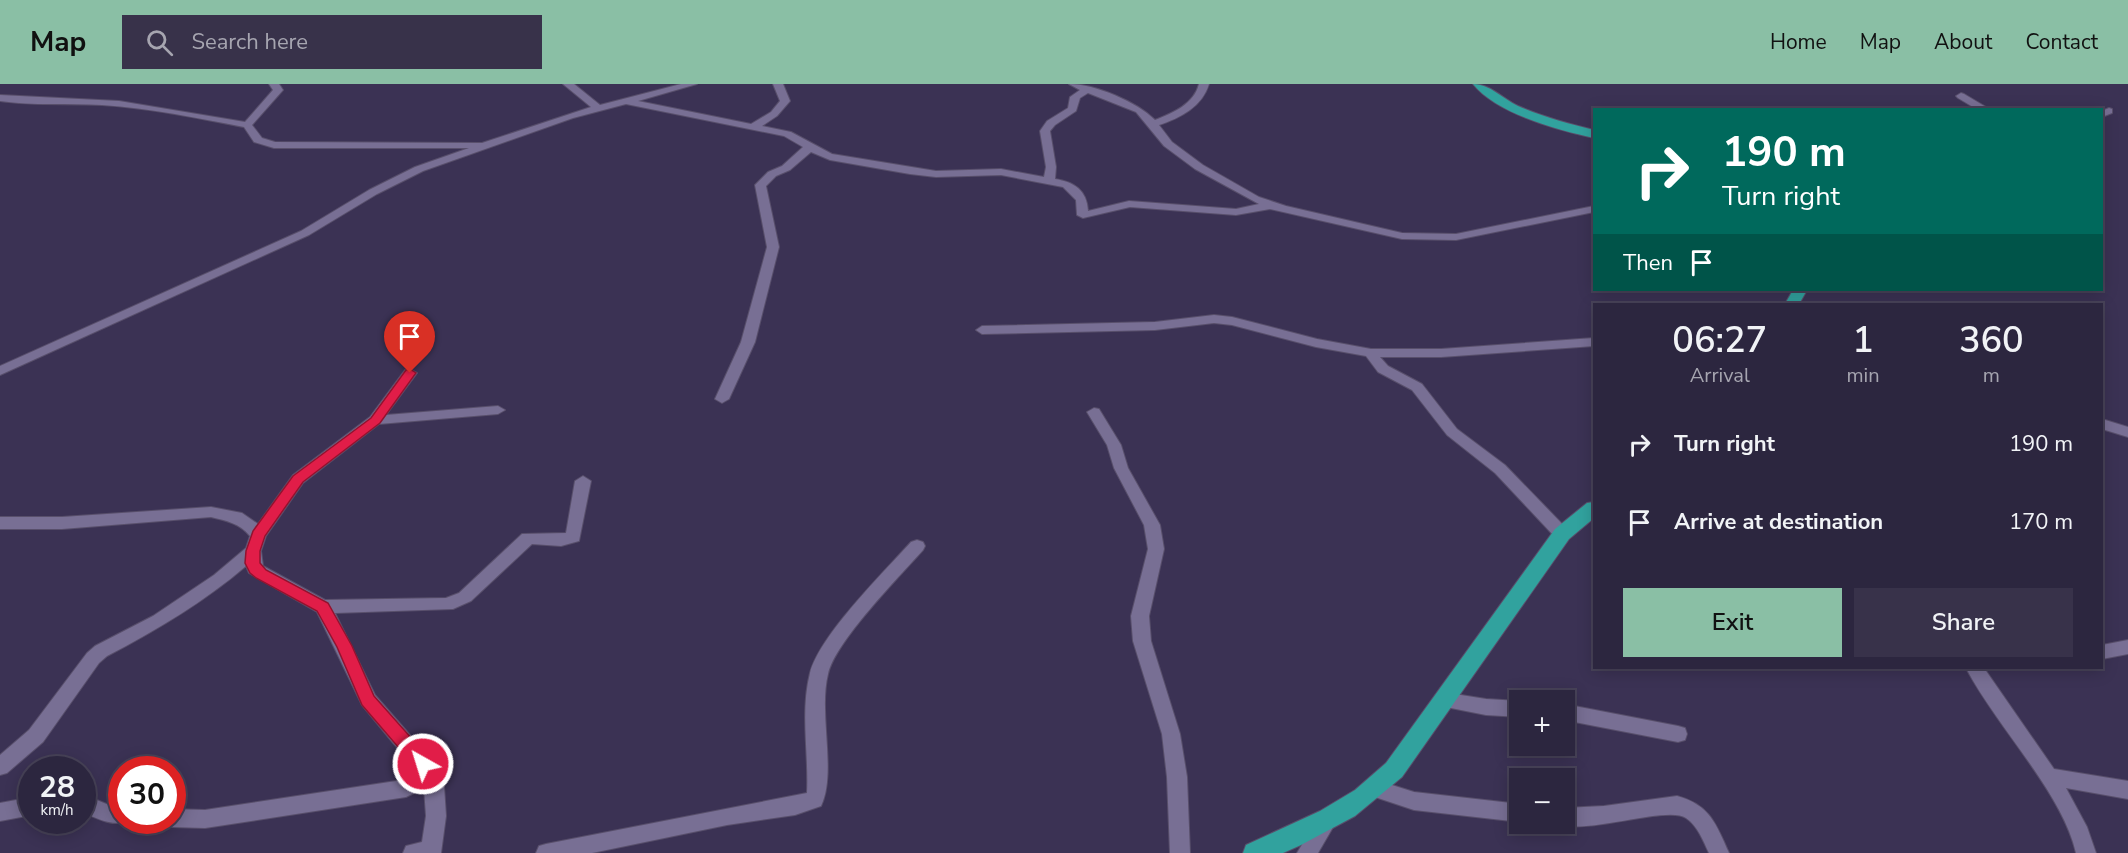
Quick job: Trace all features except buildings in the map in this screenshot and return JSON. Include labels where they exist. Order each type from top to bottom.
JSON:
[{"type":"main road","points":[[1479,84],[1505,104],[1593,134]]},
{"type":"main road","points":[[1255,853],[1326,822],[1376,789],[1394,770],[1562,534],[1593,509]]},
{"type":"street","points":[[247,125],[278,90],[274,84]]},
{"type":"street","points":[[568,84],[598,108]]},
{"type":"street","points":[[0,371],[305,233],[396,180],[484,145],[598,108],[692,84]]},
{"type":"street","points":[[753,127],[781,108],[785,101],[778,84]]},
{"type":"street","points":[[1074,84],[1139,110],[1154,124],[1162,140],[1199,167],[1255,199],[1271,205],[1402,236],[1442,238],[1469,236],[1593,209]]},
{"type":"street","points":[[1154,124],[1175,114],[1198,98],[1203,91],[1204,84]]},
{"type":"street","points":[[1049,182],[1051,167],[1046,131],[1051,123],[1073,109],[1075,97],[1087,90]]},
{"type":"street","points":[[1961,96],[1982,108]]},
{"type":"street","points":[[0,98],[39,103],[101,102],[160,109],[247,125],[258,140],[274,145],[484,145]]},
{"type":"street","points":[[623,101],[799,138],[809,148],[830,157],[936,174],[1001,172],[1072,186],[1082,200],[1081,213],[1089,216],[1129,204],[1236,212],[1271,205]]},
{"type":"street","points":[[722,399],[748,342],[773,247],[760,185],[772,174],[786,168],[809,148]]},
{"type":"street","points":[[982,330],[1155,326],[1214,319],[1232,321],[1316,343],[1371,353],[1441,353],[1593,342]]},
{"type":"street","points":[[1371,353],[1383,369],[1417,387],[1452,432],[1500,469],[1562,534]]},
{"type":"street","points":[[0,767],[36,736],[93,658],[101,651],[159,621],[220,579],[255,543],[298,479],[375,420],[410,373]]},
{"type":"street","points":[[375,420],[498,410]]},
{"type":"street","points":[[1094,412],[1113,446],[1139,504],[1152,525],[1156,549],[1140,616],[1142,641],[1171,734],[1177,777],[1180,853]]},
{"type":"street","points":[[2103,424],[2128,432]]},
{"type":"street","points":[[0,523],[62,523],[204,512],[236,517],[248,523],[255,543],[253,563],[255,569],[323,607],[447,604],[465,597],[528,538],[561,540],[573,537],[583,481]]},
{"type":"street","points":[[546,853],[727,816],[795,806],[814,800],[817,793],[816,698],[819,670],[837,640],[917,546]]},
{"type":"street","points":[[323,607],[344,646],[368,700],[408,745],[434,786],[436,816],[425,852]]},
{"type":"street","points":[[2103,652],[2128,647]]},
{"type":"street","points":[[1976,669],[2003,713],[2049,777],[2068,809],[2086,853]]},
{"type":"street","points":[[1442,700],[1509,708]]},
{"type":"street","points":[[1575,714],[1678,734]]},
{"type":"street","points":[[186,818],[205,819],[406,788],[429,776]]},
{"type":"street","points":[[2049,777],[2128,790]]},
{"type":"street","points":[[1376,789],[1414,801],[1509,812]]},
{"type":"street","points":[[1575,816],[1677,805],[1687,807],[1696,811],[1719,853]]},
{"type":"street","points":[[0,812],[18,809]]},
{"type":"street","points":[[1307,853],[1326,822]]},
{"type":"route","points":[[410,373],[375,420],[298,479],[258,535],[253,551],[253,563],[255,569],[261,574],[323,607],[344,646],[368,700],[423,764]]}]
